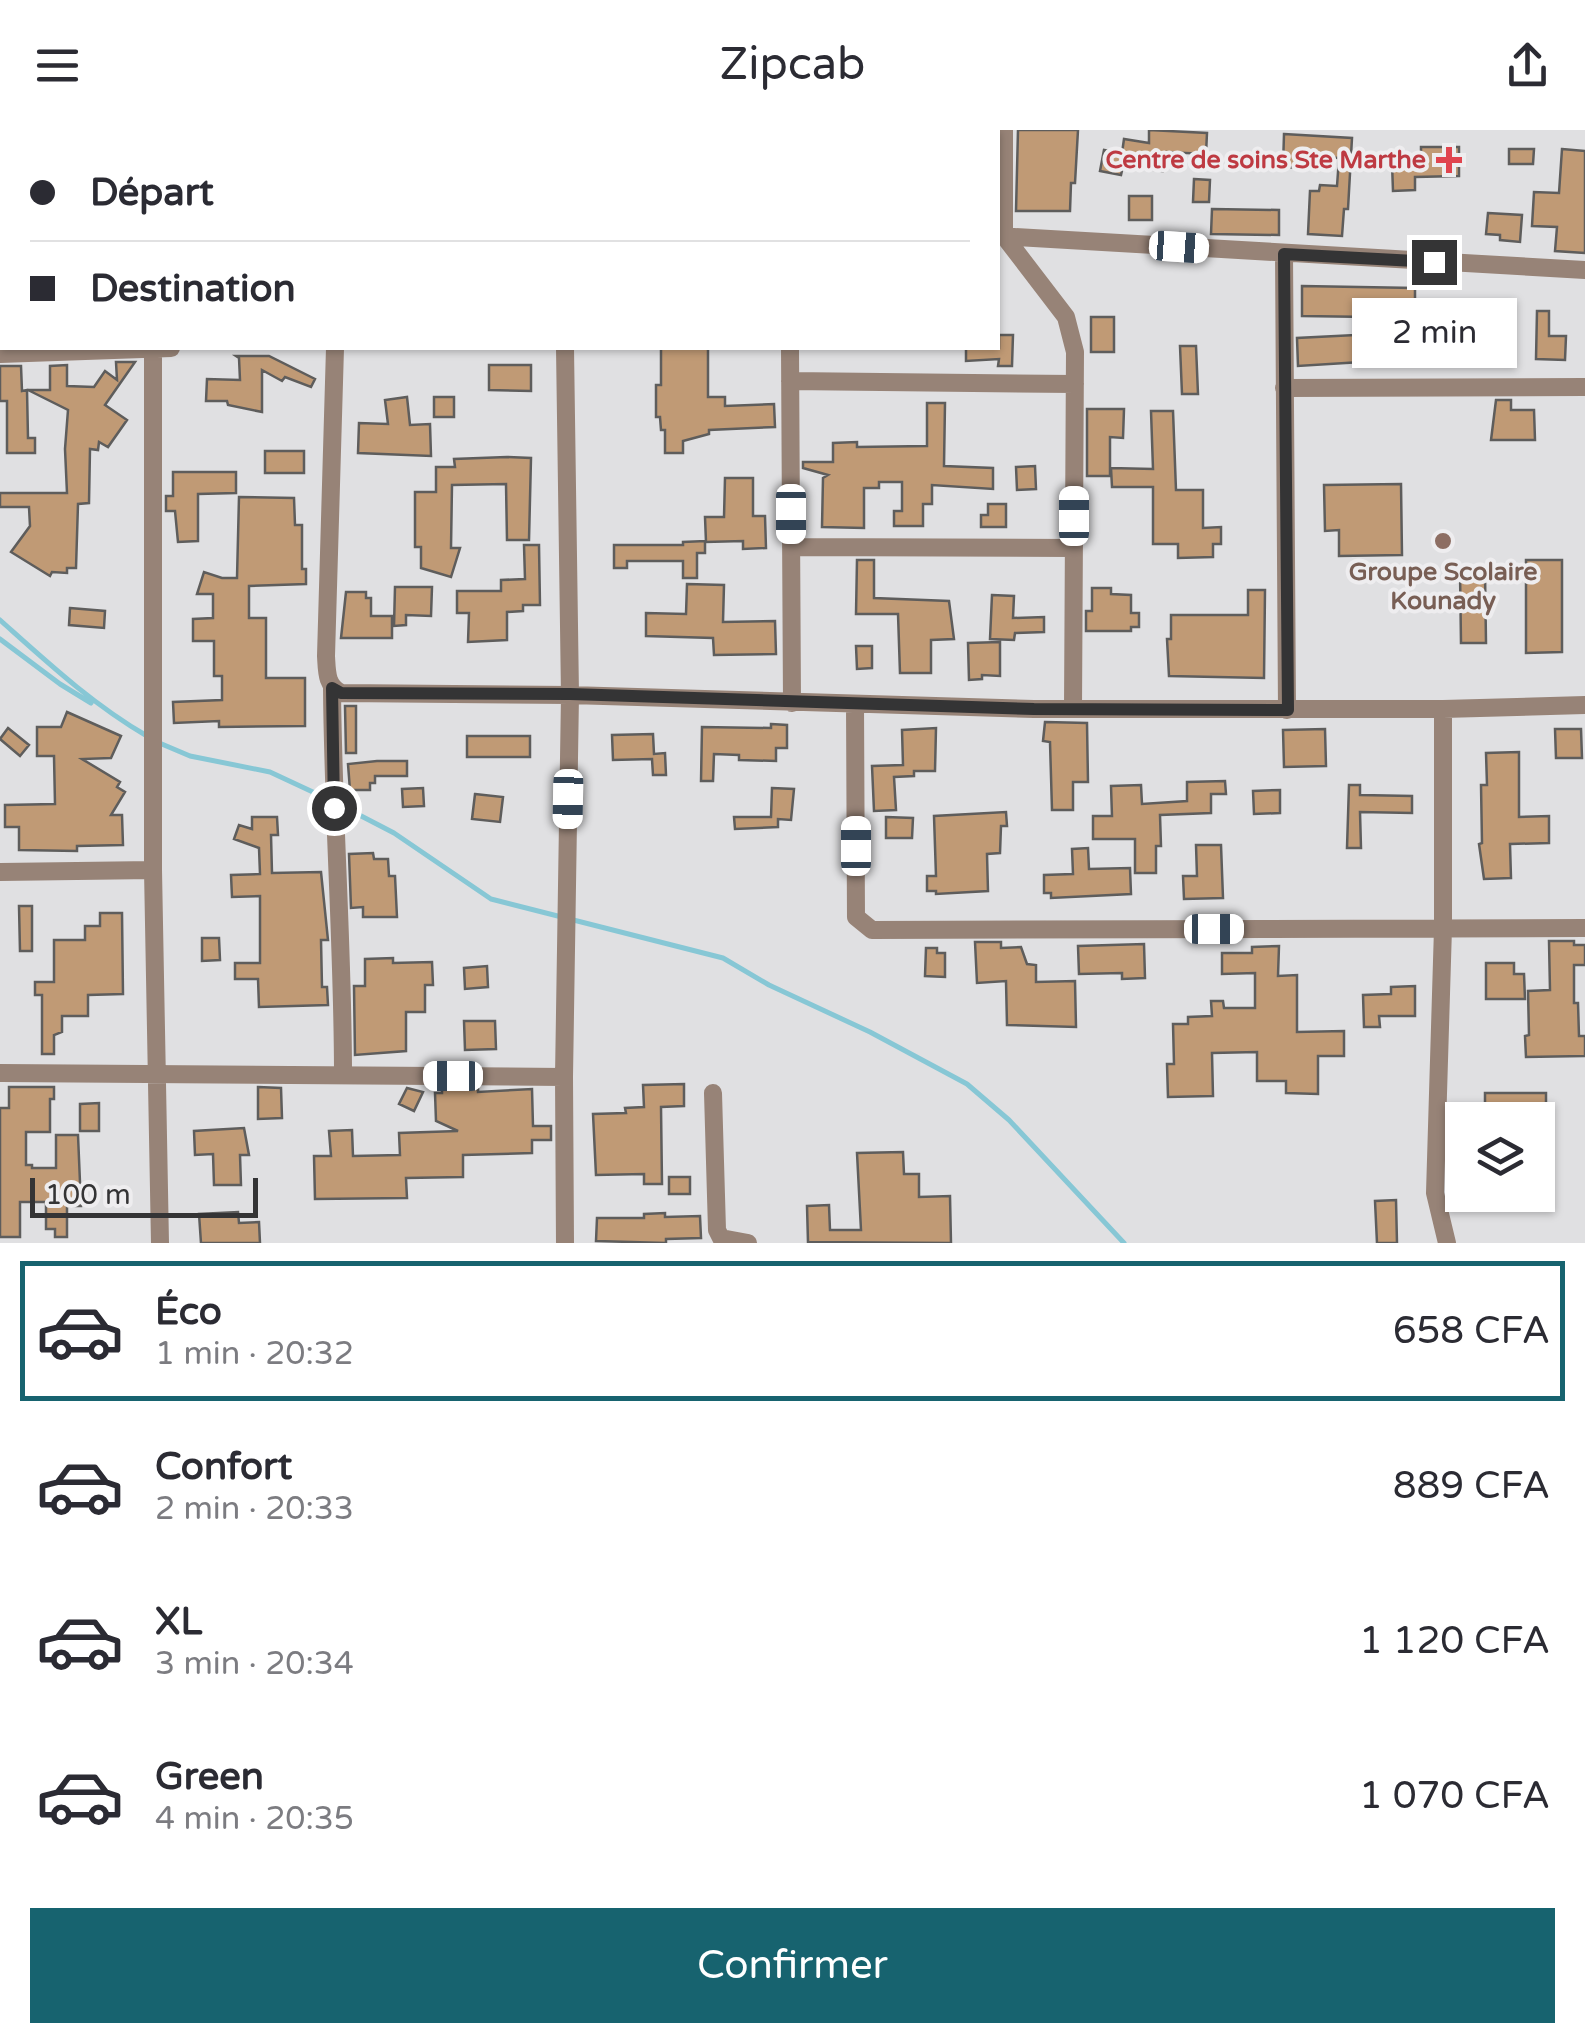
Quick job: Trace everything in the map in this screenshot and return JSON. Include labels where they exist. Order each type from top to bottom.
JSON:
[{"type":"street","points":[[1004,130],[1001,236],[1066,316],[1075,352],[1073,708]]},
{"type":"street","points":[[1001,236],[1585,270]]},
{"type":"street","points":[[1284,254],[1288,710]]},
{"type":"street","points":[[0,354],[102,350]]},
{"type":"street","points":[[153,350],[153,870],[160,1243]]},
{"type":"street","points":[[335,350],[326,656],[332,688],[343,964],[343,1075]]},
{"type":"street","points":[[565,350],[570,694],[565,1243]]},
{"type":"street","points":[[790,350],[792,703]]},
{"type":"street","points":[[790,381],[1075,384]]},
{"type":"street","points":[[1284,388],[1585,387]]},
{"type":"street","points":[[791,547],[1074,548]]},
{"type":"street","points":[[332,688],[341,693],[570,694],[1073,708],[1288,710],[1585,705]]},
{"type":"street","points":[[855,704],[856,917],[872,930],[1585,928]]},
{"type":"street","points":[[1443,709],[1435,1193],[1447,1243]]},
{"type":"street","points":[[0,872],[153,870]]},
{"type":"street","points":[[0,1073],[564,1076]]},
{"type":"street","points":[[714,1093],[717,1230],[721,1238],[748,1243]]},
{"type":"building","points":[[1018,130],[1078,130],[1070,211],[1016,211]]},
{"type":"building","points":[[1149,130],[1207,133],[1206,154],[1166,152],[1163,171],[1123,166],[1121,175],[1100,171],[1104,150],[1122,153],[1124,139],[1149,143]]},
{"type":"building","points":[[1284,134],[1352,138],[1348,209],[1344,209],[1342,236],[1308,234],[1310,191],[1319,191],[1320,185],[1337,186],[1339,158],[1305,156],[1305,168],[1283,167]]},
{"type":"building","points":[[1421,147],[1459,147],[1459,176],[1415,177],[1415,190],[1393,191],[1392,163],[1421,163]]},
{"type":"building","points":[[1509,149],[1534,149],[1533,164],[1509,164]]},
{"type":"building","points":[[1562,149],[1585,151],[1585,253],[1555,251],[1557,227],[1532,226],[1534,192],[1559,193]]},
{"type":"building","points":[[1194,179],[1210,180],[1209,202],[1193,202]]},
{"type":"building","points":[[1129,196],[1152,196],[1152,220],[1129,220]]},
{"type":"building","points":[[1212,209],[1279,210],[1279,235],[1211,234]]},
{"type":"building","points":[[1488,213],[1522,215],[1520,242],[1486,234]]},
{"type":"building","points":[[1302,286],[1415,288],[1410,336],[1371,334],[1371,317],[1302,316]]},
{"type":"building","points":[[1459,302],[1491,303],[1491,319],[1458,319]]},
{"type":"building","points":[[1537,311],[1549,311],[1549,336],[1566,336],[1565,360],[1536,359]]},
{"type":"building","points":[[1091,317],[1114,317],[1114,352],[1091,352]]},
{"type":"building","points":[[1375,334],[1377,361],[1298,366],[1297,338]]},
{"type":"building","points":[[1000,335],[1013,335],[1012,366],[998,366],[999,359],[966,361],[966,350],[1000,350]]},
{"type":"building","points":[[1180,346],[1196,346],[1198,394],[1182,394]]},
{"type":"building","points":[[661,350],[708,350],[708,397],[725,397],[725,406],[774,404],[775,427],[709,430],[709,434],[683,441],[683,453],[665,453],[665,430],[661,430],[660,417],[656,417],[656,385],[661,385]]},
{"type":"building","points":[[236,356],[269,356],[315,379],[311,387],[285,377],[282,381],[262,370],[262,412],[228,405],[227,401],[206,401],[207,379],[240,380]]},
{"type":"building","points":[[116,362],[135,362],[105,405],[127,420],[108,447],[99,442],[98,450],[90,449],[89,503],[78,504],[76,568],[67,568],[67,573],[52,572],[50,576],[11,552],[30,526],[29,507],[0,507],[0,493],[67,493],[68,410],[28,390],[50,390],[50,366],[67,365],[67,386],[94,387],[105,371],[117,380]]},
{"type":"building","points":[[489,365],[531,365],[531,391],[489,390]]},
{"type":"building","points":[[0,366],[21,366],[22,391],[27,390],[28,438],[35,438],[35,453],[7,453],[7,401],[0,401]]},
{"type":"building","points":[[407,397],[410,425],[430,424],[431,456],[358,453],[359,423],[388,424],[385,400]]},
{"type":"building","points":[[434,397],[454,397],[454,417],[434,417]]},
{"type":"building","points":[[1496,400],[1511,400],[1511,410],[1534,410],[1535,440],[1491,440]]},
{"type":"building","points":[[927,403],[945,403],[944,466],[993,468],[993,489],[932,485],[932,504],[923,504],[923,526],[894,526],[894,511],[902,511],[902,482],[879,482],[879,488],[864,488],[864,528],[822,527],[823,478],[828,475],[803,468],[803,462],[833,462],[833,443],[857,442],[857,447],[927,446]]},
{"type":"building","points":[[1087,409],[1124,409],[1123,438],[1110,437],[1110,476],[1087,476]]},
{"type":"building","points":[[1151,411],[1173,411],[1176,490],[1203,490],[1203,528],[1221,527],[1221,544],[1213,544],[1213,557],[1178,558],[1178,544],[1153,544],[1153,487],[1112,487],[1111,468],[1153,469]]},
{"type":"building","points":[[265,451],[304,451],[304,473],[265,473]]},
{"type":"building","points":[[531,458],[529,540],[507,540],[506,484],[452,485],[451,548],[460,548],[451,577],[421,568],[421,547],[415,547],[415,492],[436,492],[436,467],[455,467],[454,459]]},
{"type":"building","points":[[1035,466],[1036,489],[1017,490],[1016,467]]},
{"type":"building","points":[[173,472],[236,472],[236,493],[198,494],[198,541],[178,542],[175,511],[166,511],[166,496],[173,496]]},
{"type":"building","points":[[725,478],[753,478],[753,516],[765,516],[766,548],[743,549],[743,541],[706,542],[705,517],[724,517]]},
{"type":"building","points":[[1401,484],[1402,555],[1339,556],[1339,530],[1325,531],[1324,485]]},
{"type":"building","points":[[239,497],[294,498],[295,525],[302,525],[306,584],[249,586],[249,618],[266,618],[266,678],[305,678],[305,726],[219,727],[219,721],[174,723],[173,702],[222,700],[222,676],[214,676],[214,641],[193,641],[193,619],[213,618],[213,594],[197,594],[204,572],[237,578]]},
{"type":"building","points":[[988,504],[1006,504],[1006,527],[981,527],[981,515],[988,515]]},
{"type":"building","points":[[705,541],[705,553],[697,553],[697,578],[683,578],[683,561],[627,561],[627,568],[614,568],[614,545],[683,545]]},
{"type":"building","points":[[524,545],[539,545],[540,605],[523,605],[523,611],[507,612],[507,640],[468,642],[469,613],[457,613],[457,591],[501,591],[501,580],[525,579]]},
{"type":"building","points":[[857,560],[874,560],[874,598],[949,601],[954,639],[931,640],[931,673],[900,673],[898,614],[856,614]]},
{"type":"building","points":[[1526,560],[1562,560],[1562,652],[1526,653]]},
{"type":"building","points":[[1460,572],[1485,572],[1486,643],[1461,643]]},
{"type":"building","points":[[687,584],[724,585],[723,622],[775,621],[776,654],[714,655],[713,638],[646,636],[646,613],[686,614]]},
{"type":"building","points":[[395,587],[432,587],[431,616],[406,615],[406,625],[394,626]]},
{"type":"building","points":[[1092,588],[1111,588],[1111,594],[1131,595],[1131,613],[1139,613],[1139,627],[1131,627],[1131,631],[1086,631],[1086,611],[1092,611]]},
{"type":"building","points":[[1248,590],[1265,590],[1264,678],[1169,676],[1167,639],[1171,639],[1171,615],[1248,615]]},
{"type":"building","points":[[346,592],[366,592],[366,598],[371,598],[371,616],[392,616],[392,638],[341,638]]},
{"type":"building","points":[[992,595],[1014,596],[1013,618],[1044,617],[1044,632],[1015,633],[1014,640],[990,639]]},
{"type":"building","points":[[70,608],[105,611],[104,628],[69,625]]},
{"type":"building","points":[[1000,642],[1000,676],[982,675],[982,679],[969,680],[968,643]]},
{"type":"building","points":[[856,646],[872,646],[872,668],[857,669]]},
{"type":"building","points":[[345,706],[356,706],[356,753],[346,753]]},
{"type":"building","points":[[67,712],[121,736],[111,758],[82,759],[120,782],[117,787],[125,792],[111,815],[122,815],[123,845],[77,846],[77,851],[19,850],[19,827],[5,827],[5,805],[55,804],[54,756],[37,756],[37,727],[61,727]]},
{"type":"building","points":[[1045,722],[1087,723],[1088,782],[1073,782],[1073,810],[1052,810],[1050,742],[1043,741]]},
{"type":"building","points":[[771,724],[787,725],[787,748],[776,748],[776,761],[739,760],[739,755],[714,754],[713,781],[701,781],[702,727],[771,728]]},
{"type":"building","points":[[8,728],[29,745],[20,756],[0,739]]},
{"type":"building","points":[[936,728],[935,771],[914,771],[914,776],[894,777],[896,810],[874,811],[872,766],[903,765],[902,730]]},
{"type":"building","points":[[1325,729],[1326,766],[1284,767],[1283,730]]},
{"type":"building","points":[[1555,729],[1581,729],[1582,758],[1556,758]]},
{"type":"building","points":[[653,734],[654,754],[665,753],[666,775],[653,775],[652,759],[613,760],[612,735]]},
{"type":"building","points":[[467,736],[530,736],[530,757],[467,757]]},
{"type":"building","points":[[1519,752],[1519,817],[1549,816],[1549,843],[1510,844],[1511,878],[1484,879],[1479,844],[1481,785],[1487,785],[1486,753]]},
{"type":"building","points":[[407,761],[407,776],[375,776],[370,790],[350,790],[348,764]]},
{"type":"building","points":[[1225,781],[1226,794],[1211,794],[1211,813],[1160,815],[1161,846],[1156,846],[1156,873],[1135,873],[1135,839],[1093,839],[1093,816],[1112,816],[1111,786],[1141,785],[1142,804],[1187,801],[1187,782]]},
{"type":"building","points":[[1349,785],[1360,785],[1360,795],[1412,796],[1412,813],[1360,812],[1361,848],[1347,848]]},
{"type":"building","points":[[423,788],[424,806],[403,807],[402,789]]},
{"type":"building","points":[[772,788],[794,789],[791,820],[778,819],[778,827],[735,829],[734,817],[771,817]]},
{"type":"building","points":[[1280,790],[1280,813],[1254,814],[1253,791]]},
{"type":"building","points":[[475,794],[503,797],[500,822],[472,819]]},
{"type":"building","points":[[1006,812],[1007,826],[1001,826],[1000,853],[987,854],[988,891],[927,891],[927,876],[936,876],[934,816]]},
{"type":"building","points":[[252,817],[277,817],[278,835],[271,835],[272,873],[321,872],[328,940],[321,940],[322,987],[327,987],[328,1005],[259,1007],[258,979],[235,979],[235,963],[260,963],[260,896],[232,897],[231,875],[260,874],[259,848],[234,839],[239,825],[252,829]]},
{"type":"building","points":[[886,817],[913,818],[912,838],[886,838]]},
{"type":"building","points":[[1196,845],[1221,845],[1223,898],[1184,899],[1183,876],[1197,876]]},
{"type":"building","points":[[1088,848],[1089,869],[1130,868],[1131,894],[1051,898],[1051,893],[1044,893],[1044,875],[1073,874],[1072,849]]},
{"type":"building","points":[[373,853],[374,859],[388,859],[389,876],[395,876],[397,917],[363,917],[363,907],[351,908],[349,854]]},
{"type":"building","points":[[19,906],[32,906],[32,951],[20,951]]},
{"type":"building","points":[[100,913],[122,913],[123,994],[88,995],[88,1016],[62,1016],[62,1032],[54,1035],[54,1054],[42,1054],[42,995],[35,995],[35,982],[54,982],[54,940],[85,940],[85,926],[100,926]]},
{"type":"building","points":[[202,938],[219,938],[220,960],[202,961]]},
{"type":"building","points":[[1549,941],[1585,945],[1585,965],[1574,965],[1574,1003],[1578,1003],[1579,1036],[1585,1036],[1585,1056],[1526,1057],[1528,991],[1550,990]]},
{"type":"building","points":[[975,942],[1001,942],[1001,948],[1021,947],[1027,964],[1036,965],[1036,982],[1075,981],[1076,1027],[1007,1025],[1006,981],[977,983]]},
{"type":"building","points":[[1144,944],[1145,978],[1122,979],[1122,973],[1079,974],[1078,946]]},
{"type":"building","points":[[1279,946],[1278,976],[1297,975],[1297,1032],[1344,1031],[1344,1056],[1318,1056],[1318,1094],[1286,1093],[1286,1081],[1257,1081],[1257,1052],[1212,1053],[1213,1096],[1168,1097],[1167,1064],[1174,1064],[1173,1024],[1188,1024],[1188,1017],[1212,1016],[1211,1001],[1223,1001],[1224,1008],[1255,1008],[1255,973],[1222,974],[1222,953],[1252,953],[1252,947]]},
{"type":"building","points":[[926,948],[945,953],[945,977],[925,976]]},
{"type":"building","points":[[393,958],[393,963],[432,962],[433,985],[425,985],[425,1012],[406,1012],[406,1051],[355,1055],[354,986],[365,986],[365,959]]},
{"type":"building","points":[[1486,963],[1514,963],[1514,974],[1524,974],[1525,999],[1486,999]]},
{"type":"building","points":[[487,966],[488,987],[465,989],[464,968]]},
{"type":"building","points":[[1415,986],[1415,1016],[1379,1016],[1380,1027],[1364,1027],[1363,995],[1391,994],[1391,987]]},
{"type":"building","points":[[464,1021],[495,1021],[496,1049],[465,1050]]},
{"type":"building","points":[[684,1084],[684,1106],[661,1107],[662,1184],[644,1184],[644,1174],[596,1175],[593,1114],[626,1113],[625,1108],[644,1107],[643,1085]]},
{"type":"building","points":[[9,1087],[54,1087],[50,1132],[26,1132],[26,1165],[56,1168],[56,1135],[78,1135],[81,1206],[67,1206],[67,1237],[55,1237],[55,1229],[46,1229],[46,1202],[20,1202],[20,1237],[0,1237],[0,1108],[9,1108]]},
{"type":"building","points":[[258,1087],[281,1088],[282,1118],[258,1119]]},
{"type":"building","points":[[407,1088],[423,1092],[414,1111],[399,1104]]},
{"type":"building","points":[[442,1089],[532,1089],[533,1126],[551,1126],[551,1140],[532,1140],[532,1153],[463,1155],[463,1177],[406,1178],[407,1198],[315,1199],[314,1156],[331,1156],[329,1131],[352,1130],[353,1156],[400,1155],[399,1133],[458,1131],[436,1121],[435,1093],[442,1093]]},
{"type":"building","points":[[1485,1093],[1546,1093],[1546,1102],[1485,1102]]},
{"type":"building","points":[[99,1103],[99,1131],[80,1131],[80,1104]]},
{"type":"building","points":[[244,1128],[249,1155],[240,1155],[241,1185],[214,1185],[213,1154],[195,1155],[194,1131]]},
{"type":"building","points":[[903,1152],[904,1174],[919,1174],[919,1197],[950,1196],[951,1243],[808,1242],[807,1206],[829,1205],[830,1230],[861,1230],[857,1153]]},
{"type":"building","points":[[669,1177],[690,1177],[690,1194],[669,1194]]},
{"type":"building","points":[[1396,1200],[1397,1243],[1377,1243],[1375,1201]]},
{"type":"building","points":[[238,1212],[239,1223],[259,1222],[260,1243],[201,1243],[199,1214]]},
{"type":"building","points":[[665,1213],[665,1217],[700,1216],[701,1238],[666,1239],[666,1243],[596,1241],[597,1218],[644,1218],[644,1214]]},
{"type":"waterway","points":[[0,620],[89,696],[147,736]]},
{"type":"waterway","points":[[0,639],[91,703]]},
{"type":"waterway","points":[[157,742],[190,756],[270,772],[330,800]]},
{"type":"waterway","points":[[340,805],[394,833],[491,899],[723,958],[967,1084],[1009,1120],[1124,1243]]},
{"type":"place","name":"Centre de soins Ste Marthe","points":[[1449,160]]},
{"type":"place","name":"Groupe Scolaire Kounady","points":[[1443,541]]},
{"type":"route","points":[[334,808],[332,688],[341,693],[570,694],[1034,709],[1288,710],[1284,254],[1434,262]]}]
